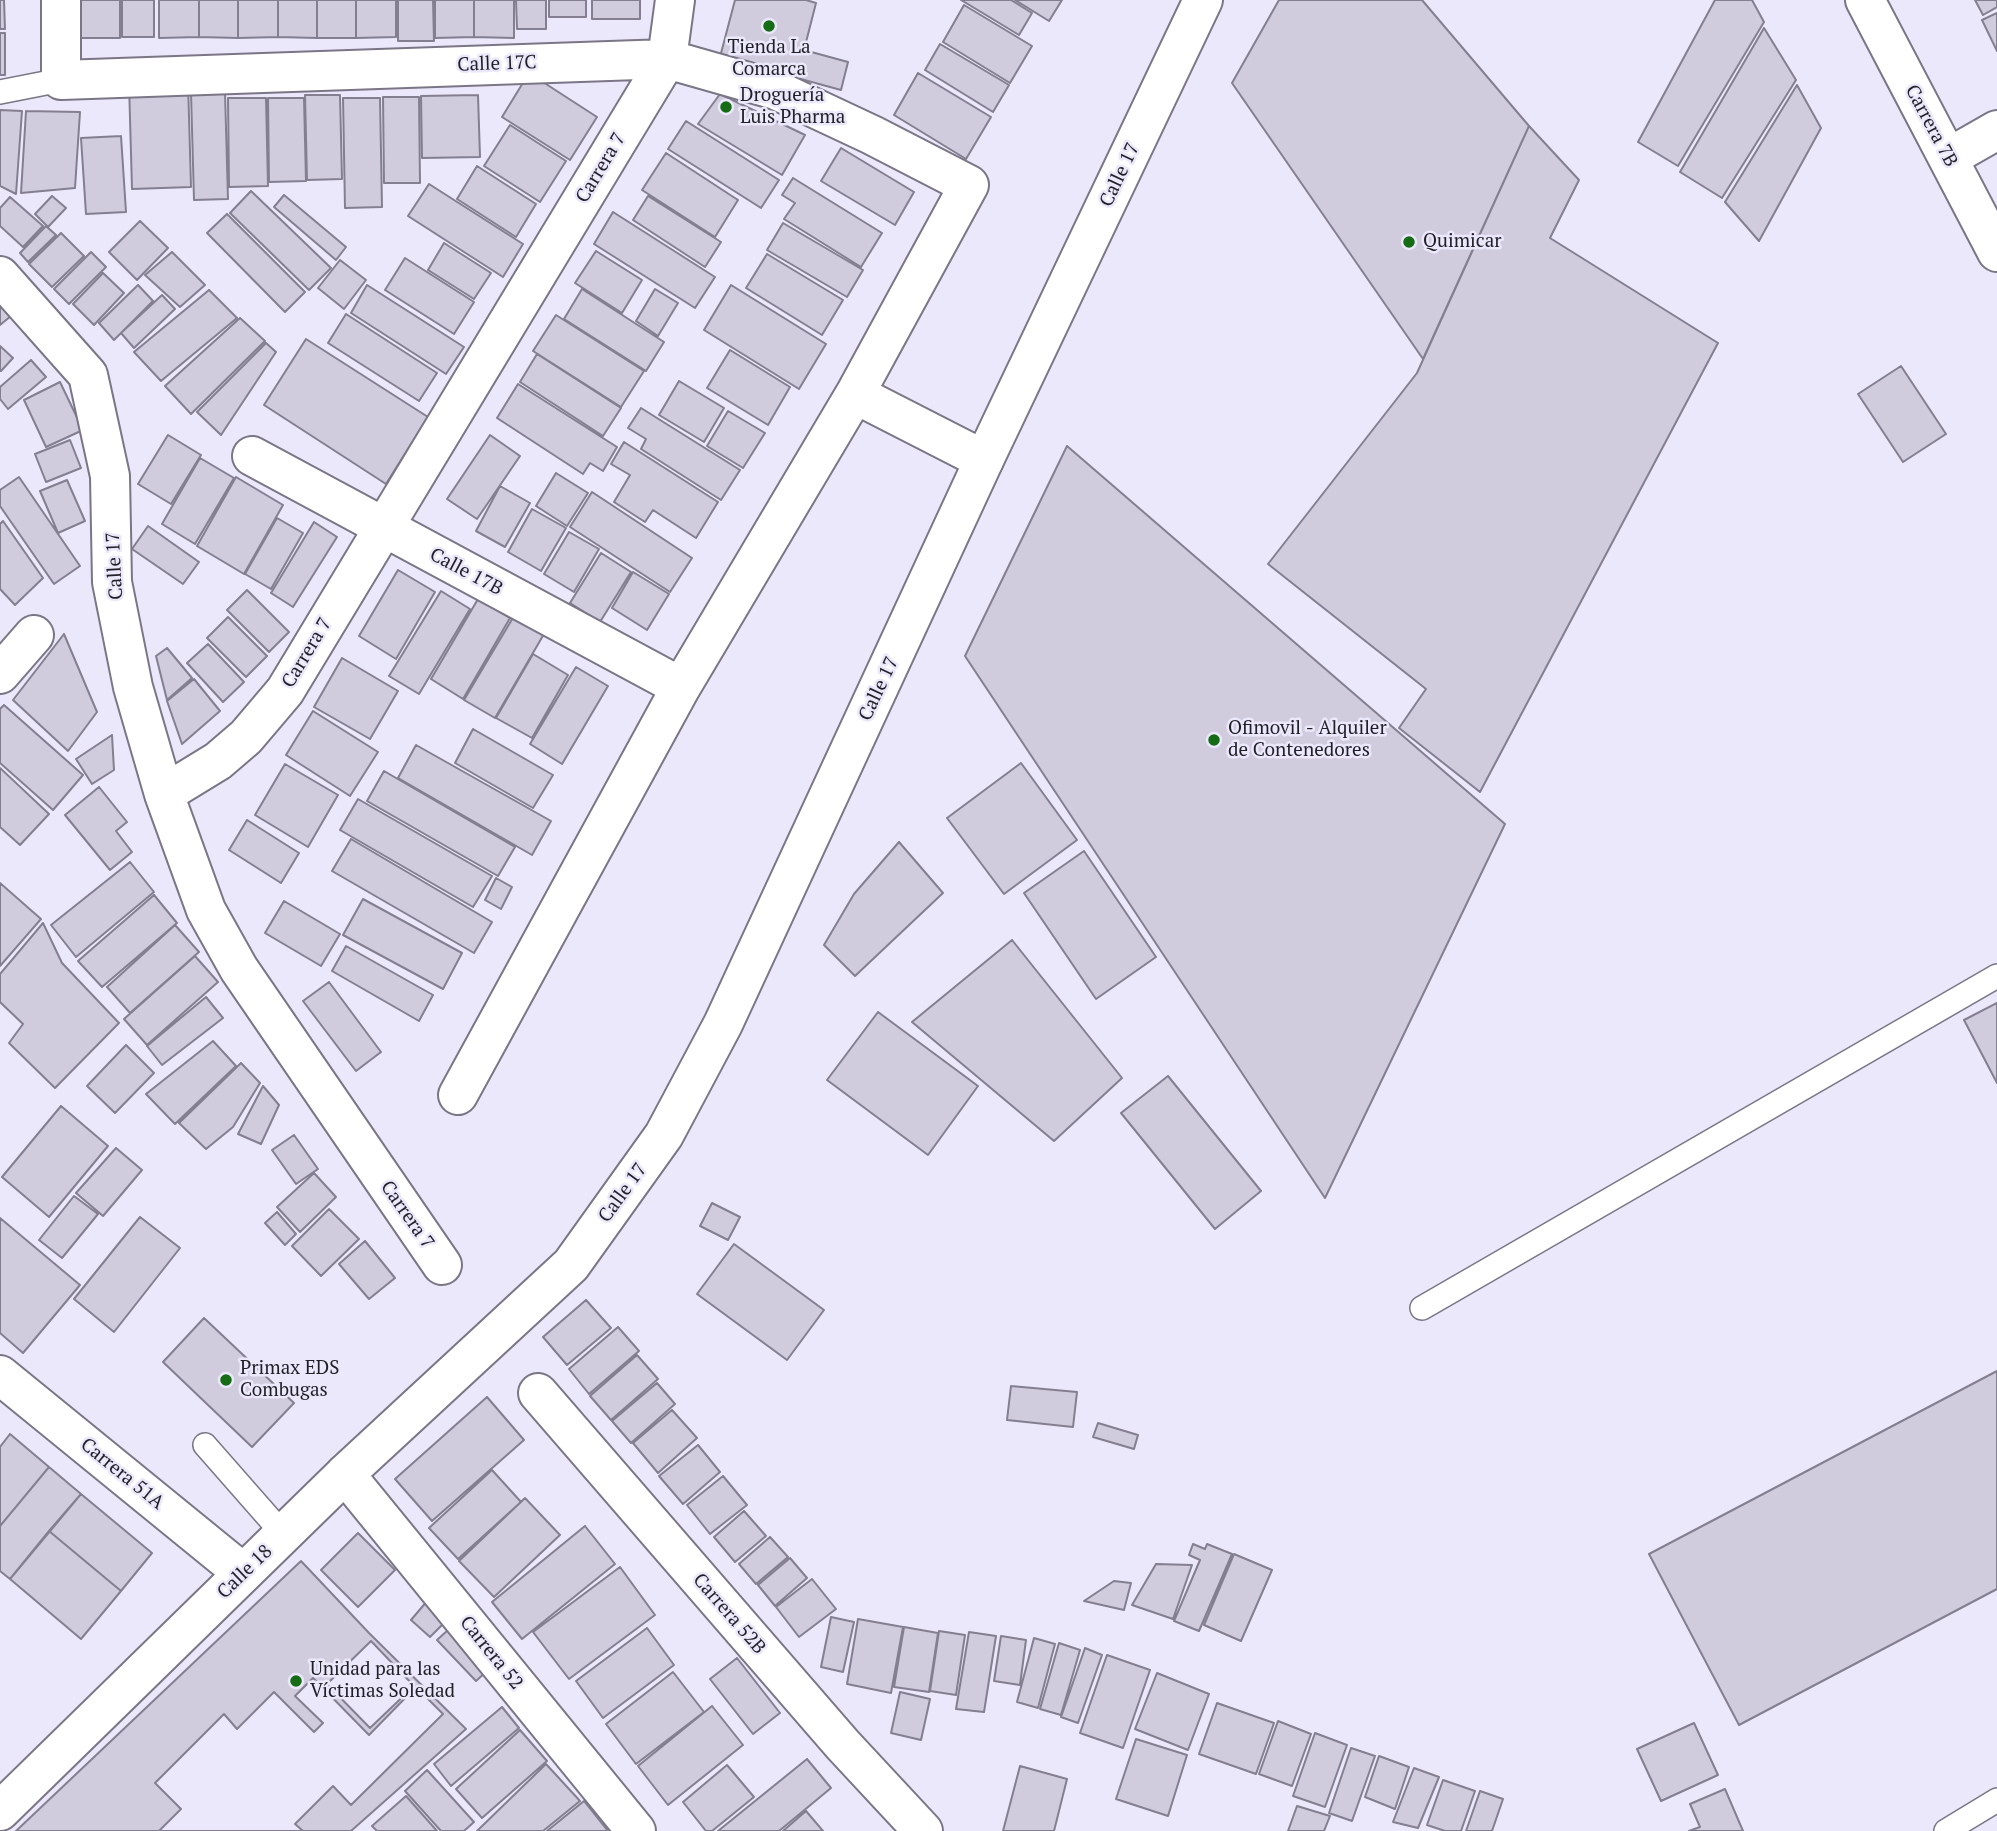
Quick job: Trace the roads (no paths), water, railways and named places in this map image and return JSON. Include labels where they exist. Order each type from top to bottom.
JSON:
[{"type":"street","points":[[61,0],[61,79]]},
{"type":"street","name":"Carrera 7","points":[[442,1265],[239,970],[206,910],[164,794],[218,761],[246,737],[285,691],[667,59],[675,0]]},
{"type":"street","name":"Calle 17","points":[[481,1348],[571,1265],[671,1123],[729,1012],[984,460],[1203,0]]},
{"type":"street","name":"Carrera 7B","points":[[1865,0],[1997,253]]},
{"type":"street","name":"Calle 17C","points":[[61,79],[667,59],[776,90],[873,135],[969,186],[855,394]]},
{"type":"street","points":[[1948,158],[1997,130]]},
{"type":"street","name":"Calle 17","points":[[0,276],[88,375],[110,475],[112,582],[133,687],[164,794]]},
{"type":"street","points":[[458,1095],[681,687],[855,394],[984,460]]},
{"type":"street","name":"Calle 17B","points":[[252,456],[681,687]]},
{"type":"street","points":[[0,674],[34,635]]},
{"type":"street","name":"Calle 18","points":[[0,1811],[345,1474],[481,1348]]},
{"type":"street","name":"Carrera 51A","points":[[0,1375],[243,1573]]},
{"type":"street","name":"Carrera 52B","points":[[538,1393],[843,1745],[923,1831]]},
{"type":"street","name":"Carrera 52","points":[[345,1474],[636,1831]]},
{"type":"lane","name":"Calle 17C","points":[[0,92],[61,79]]},
{"type":"lane","points":[[1422,1308],[1997,976]]},
{"type":"lane","points":[[205,1444],[284,1535]]},
{"type":"lane","points":[[1946,1831],[1997,1800]]},
{"type":"place","name":"Tienda La Comarca","points":[[769,26]]},
{"type":"place","name":"Droguería Luis Pharma","points":[[726,107]]},
{"type":"place","name":"Quimicar","points":[[1409,242]]},
{"type":"place","name":"Ofimovil - Alquiler de Contenedores","points":[[1214,740]]},
{"type":"place","name":"Primax EDS Combugas","points":[[226,1380]]},
{"type":"place","name":"Unidad para las Víctimas Soledad","points":[[296,1681]]}]
